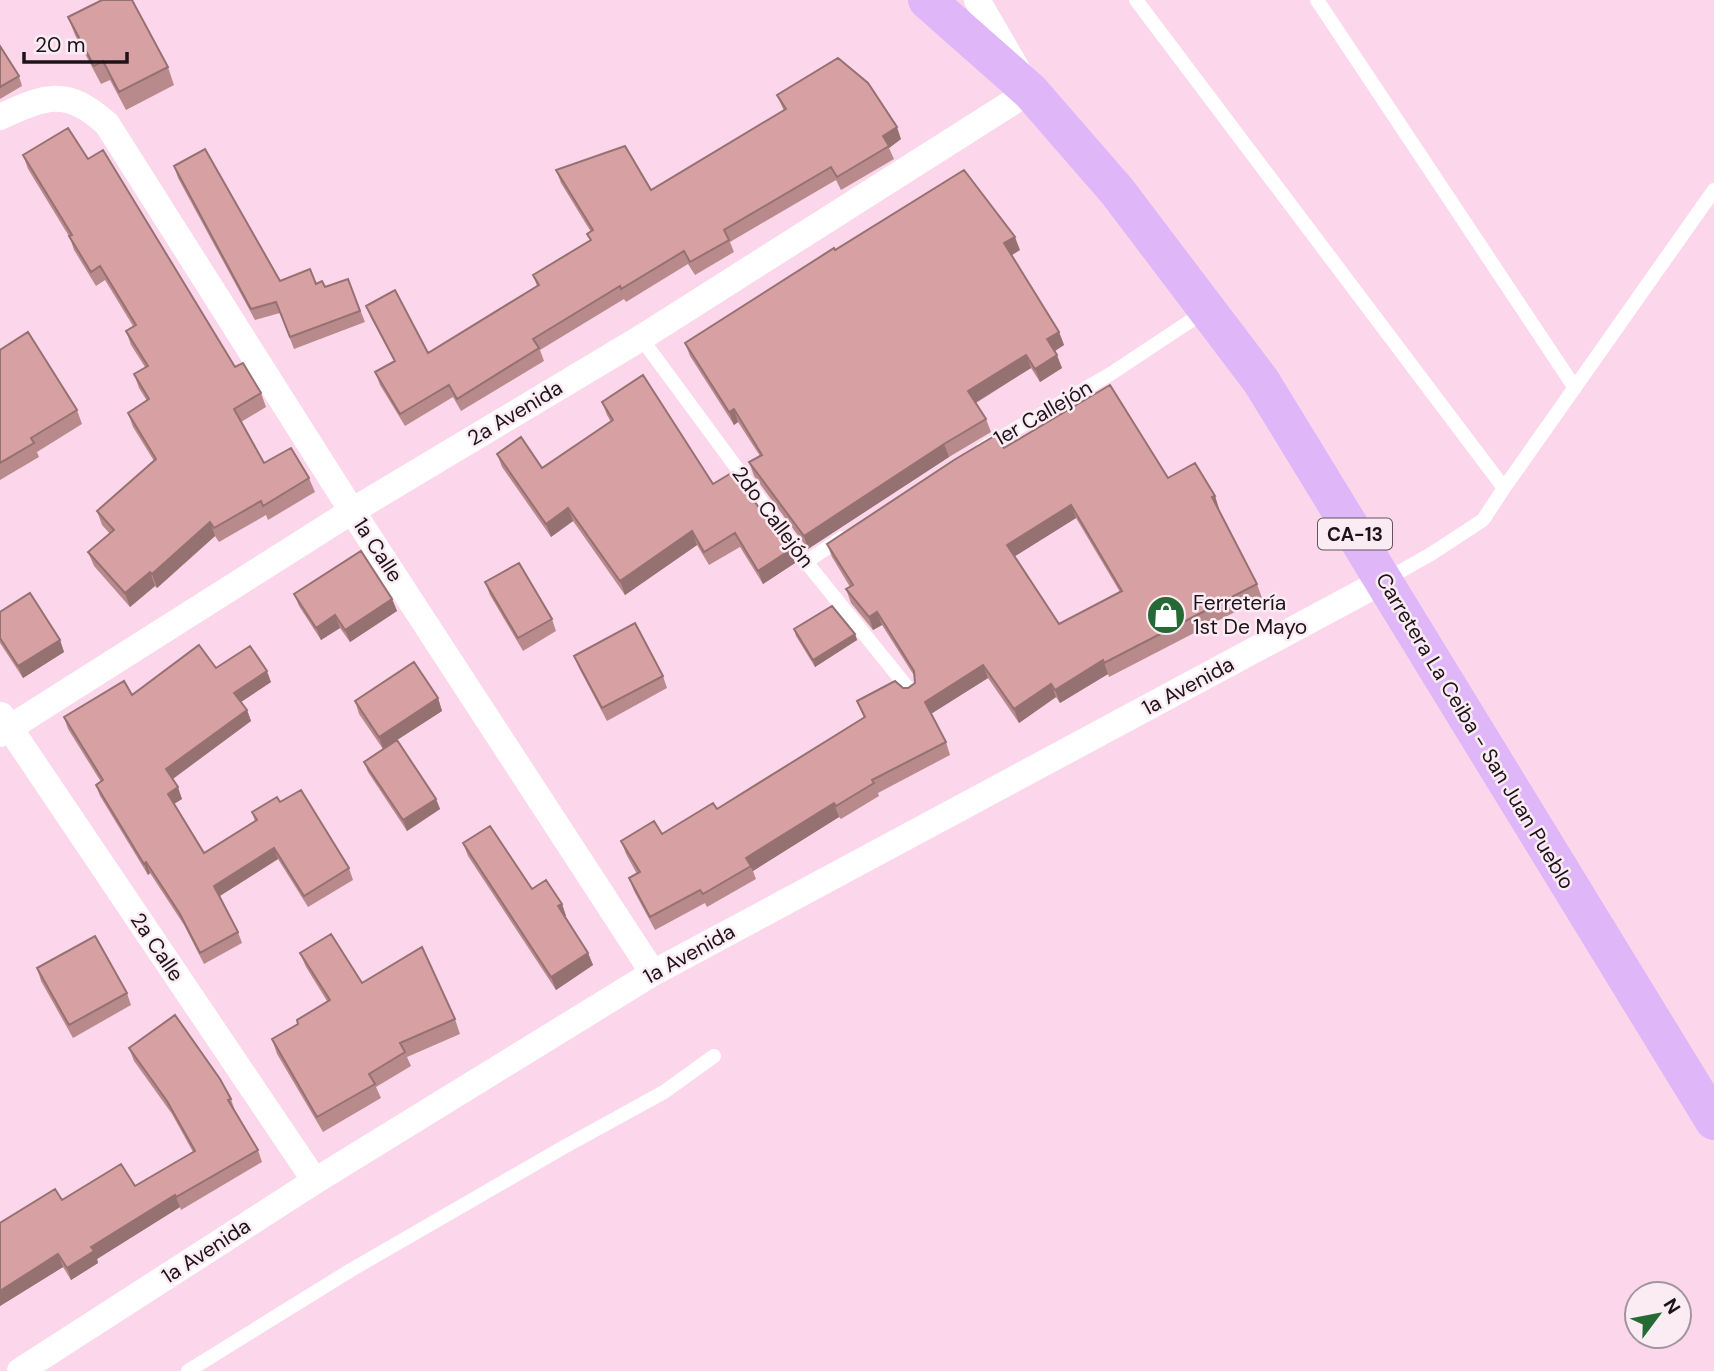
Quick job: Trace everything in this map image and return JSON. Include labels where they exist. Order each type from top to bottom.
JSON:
[{"type":"main road","name":"Carretera La Ceiba - San Juan Pueblo","points":[[927,0],[1030,91],[1117,191],[1261,381],[1714,1121]]},
{"type":"street","points":[[977,0],[1030,91]]},
{"type":"street","name":"2a Avenida","points":[[3,725],[641,338],[1030,91]]},
{"type":"street","name":"1a Calle","points":[[0,117],[46,99],[68,99],[88,107],[107,124],[352,511],[653,973]]},
{"type":"street","name":"1a Avenida","points":[[20,1371],[315,1181],[653,973],[1383,581]]},
{"type":"street","name":"2a Calle","points":[[3,725],[315,1181]]},
{"type":"lane","points":[[1136,0],[1504,488]]},
{"type":"lane","points":[[1317,0],[1575,388]]},
{"type":"lane","points":[[1383,581],[1483,520],[1714,190]]},
{"type":"lane","name":"1er Callejón","points":[[965,458],[1111,373],[1208,309]]},
{"type":"lane","name":"2do Callejón","points":[[641,338],[806,562],[911,692]]},
{"type":"lane","points":[[806,562],[851,532]]},
{"type":"lane","points":[[188,1371],[351,1270],[664,1092],[714,1056]]},
{"type":"building","points":[[102,0],[132,0],[168,67],[119,92],[103,61],[94,66],[68,17]]},
{"type":"building","points":[[0,46],[19,76],[0,87]]},
{"type":"building","points":[[838,58],[868,83],[897,127],[883,136],[889,146],[837,177],[831,167],[724,230],[729,240],[690,262],[684,251],[621,289],[620,286],[533,339],[539,348],[457,399],[449,385],[400,414],[375,372],[395,361],[366,306],[395,290],[428,353],[539,285],[533,275],[591,240],[587,234],[593,230],[556,170],[625,146],[651,190],[786,109],[777,95]]},
{"type":"building","points":[[68,128],[88,159],[103,150],[235,367],[243,363],[261,393],[234,409],[264,463],[291,448],[309,478],[263,506],[261,501],[214,528],[210,522],[152,574],[150,572],[125,593],[88,552],[114,530],[97,511],[156,459],[128,413],[149,399],[134,374],[148,366],[126,331],[136,325],[100,266],[91,272],[69,236],[72,235],[23,155]]},
{"type":"building","points":[[205,149],[280,281],[310,269],[316,284],[322,281],[325,287],[348,279],[360,311],[290,337],[276,302],[251,309],[174,166]]},
{"type":"building","points":[[964,170],[1015,237],[1004,243],[1059,332],[1047,339],[1057,355],[1035,369],[1026,355],[968,391],[986,419],[804,536],[749,462],[762,455],[734,409],[729,412],[685,343],[834,248],[835,250]]},
{"type":"building","points":[[28,332],[77,410],[31,438],[34,443],[0,463],[0,350]]},
{"type":"building","points":[[643,375],[713,484],[733,472],[790,550],[758,571],[735,533],[704,552],[692,531],[620,581],[568,508],[546,524],[497,454],[521,437],[542,468],[613,420],[602,402]]},
{"type":"building","points":[[1110,385],[1168,478],[1195,463],[1215,496],[1212,497],[1257,584],[1104,663],[1103,660],[1055,690],[1051,684],[1014,709],[983,665],[925,702],[946,742],[872,780],[874,783],[836,806],[834,803],[746,858],[751,866],[703,894],[700,890],[650,917],[629,878],[640,872],[621,841],[654,821],[662,834],[713,803],[717,809],[865,717],[857,701],[895,681],[903,688],[915,683],[914,671],[877,612],[869,617],[846,589],[853,585],[827,544],[996,435],[1004,448]],"holes":[[[1071,505],[1122,591],[1059,624],[1007,545]]]},
{"type":"building","points":[[361,551],[392,599],[345,630],[335,615],[316,628],[294,594]]},
{"type":"building","points":[[519,563],[552,619],[518,638],[485,582]]},
{"type":"building","points":[[30,593],[60,640],[18,666],[0,638],[0,612]]},
{"type":"building","points":[[832,606],[855,634],[813,660],[794,629]]},
{"type":"building","points":[[635,623],[663,676],[602,708],[574,656]]},
{"type":"building","points":[[199,645],[216,668],[250,646],[267,671],[234,693],[247,710],[166,769],[178,787],[168,794],[204,853],[257,820],[252,812],[277,797],[280,802],[301,790],[349,868],[304,896],[274,848],[214,886],[238,932],[200,953],[180,914],[146,862],[144,864],[96,785],[103,780],[64,717],[124,681],[132,695]]},
{"type":"building","points":[[414,662],[438,698],[379,737],[355,701]]},
{"type":"building","points":[[397,740],[436,799],[403,820],[364,762]]},
{"type":"building","points":[[490,826],[532,889],[546,880],[562,904],[558,906],[588,953],[551,977],[463,843]]},
{"type":"building","points":[[331,934],[362,983],[422,947],[455,1019],[400,1043],[405,1052],[369,1074],[375,1084],[317,1117],[272,1039],[330,1000],[300,953]]},
{"type":"building","points":[[95,936],[127,993],[69,1025],[37,968]]},
{"type":"building","points":[[175,1015],[220,1079],[231,1099],[228,1100],[258,1150],[176,1197],[175,1195],[91,1247],[94,1251],[67,1268],[58,1254],[0,1291],[0,1223],[55,1189],[62,1200],[121,1164],[135,1186],[195,1151],[167,1101],[129,1048]]},
{"type":"place","name":"Ferretería 1st De Mayo","points":[[1166,615]]}]
